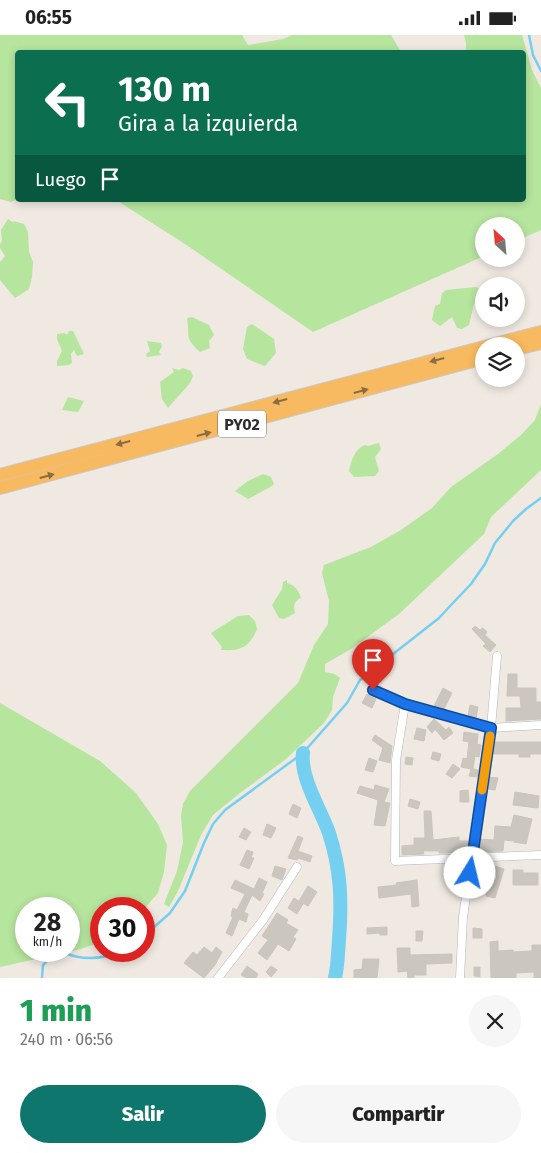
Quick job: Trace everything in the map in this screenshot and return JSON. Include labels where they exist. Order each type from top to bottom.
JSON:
[{"type":"highway","name":"PY02","points":[[522,337],[541,332]]},
{"type":"highway","points":[[525,347],[541,343]]},
{"type":"highway","name":"PY02","points":[[0,475],[475,350]]},
{"type":"highway","name":"PY02","points":[[0,488],[475,360]]},
{"type":"street","points":[[460,978],[463,917],[491,728],[497,656]]},
{"type":"street","points":[[373,690],[405,704],[491,728],[541,725]]},
{"type":"street","points":[[405,704],[396,760],[395,861],[541,855]]},
{"type":"street","points":[[218,978],[263,920],[297,867]]},
{"type":"green space","points":[[0,35],[242,35],[248,45],[283,39],[292,35],[391,35],[400,50],[15,50],[15,200],[11,202],[0,199]]},
{"type":"green space","points":[[464,35],[522,35],[532,70],[541,88],[541,230],[525,237],[525,217],[475,217],[475,260],[313,332],[185,244],[119,202],[526,202],[526,50],[466,50]]},
{"type":"green space","points":[[8,219],[14,223],[13,221],[24,224],[28,232],[29,252],[33,262],[29,289],[15,298],[0,280],[0,262],[5,256],[0,248],[2,241],[1,230]]},
{"type":"green space","points":[[475,287],[475,303],[469,325],[462,329],[457,328],[452,317],[440,326],[432,320],[435,306],[440,304],[442,293],[446,290]]},
{"type":"green space","points":[[192,317],[209,325],[214,335],[209,341],[210,348],[200,352],[189,337],[187,318]]},
{"type":"green space","points":[[252,324],[274,339],[276,353],[265,366],[247,359],[243,349],[247,327]]},
{"type":"green space","points":[[69,331],[73,331],[84,354],[77,356],[74,350],[71,354],[72,363],[57,366],[57,361],[62,351],[57,334],[64,333],[67,335]]},
{"type":"green space","points":[[147,341],[161,343],[162,346],[159,352],[161,355],[147,357],[146,354],[150,351]]},
{"type":"green space","points":[[172,368],[179,370],[183,368],[191,371],[193,376],[190,383],[168,408],[162,399],[160,382],[174,372]]},
{"type":"green space","points":[[68,397],[84,401],[78,412],[62,410]]},
{"type":"green space","points":[[541,404],[541,470],[491,517],[484,534],[399,614],[351,649],[325,664],[325,672],[335,674],[340,678],[333,697],[332,710],[324,723],[286,759],[213,815],[201,835],[178,891],[169,907],[164,904],[177,871],[183,842],[181,816],[183,804],[190,791],[298,683],[314,645],[328,624],[329,601],[322,573],[324,565],[371,547],[401,530],[432,508],[451,487],[498,454],[521,435],[535,420]]},
{"type":"green space","points":[[379,443],[381,449],[375,457],[379,471],[375,476],[354,477],[349,471],[356,452],[365,445]]},
{"type":"green space","points":[[263,474],[271,477],[274,484],[272,486],[248,499],[235,491],[248,481]]},
{"type":"green space","points":[[287,580],[287,583],[293,585],[301,598],[295,604],[295,613],[284,619],[279,618],[272,605],[282,589],[283,582]]},
{"type":"green space","points":[[249,615],[255,621],[257,629],[251,640],[239,649],[221,650],[222,647],[211,633],[238,616]]},
{"type":"green space","points":[[0,703],[100,761],[136,793],[158,824],[167,845],[164,872],[158,893],[154,897],[90,897],[90,946],[81,949],[80,897],[15,897],[15,962],[22,962],[0,967]]},
{"type":"building","points":[[475,626],[480,630],[483,628],[487,632],[485,635],[496,645],[490,652],[483,646],[486,644],[472,629]]},
{"type":"building","points":[[508,674],[517,674],[517,688],[536,688],[536,702],[541,702],[541,719],[506,721],[506,708],[521,708],[520,696],[507,696]]},
{"type":"building","points":[[443,688],[452,693],[444,709],[434,706]]},
{"type":"building","points":[[367,694],[376,699],[372,708],[362,703]]},
{"type":"building","points":[[470,705],[478,707],[476,718],[468,716]]},
{"type":"building","points":[[434,719],[446,730],[449,727],[453,733],[444,740],[435,729],[432,733],[427,727]]},
{"type":"building","points":[[417,728],[426,730],[424,741],[414,739]]},
{"type":"building","points":[[464,732],[478,734],[477,744],[481,745],[479,757],[475,756],[473,769],[478,770],[477,777],[469,776],[471,769],[461,767],[463,758],[467,759],[469,742],[463,741]]},
{"type":"building","points":[[375,735],[392,746],[390,763],[379,760],[383,748],[372,740]]},
{"type":"building","points":[[495,742],[541,742],[541,754],[519,757],[519,754],[493,754]]},
{"type":"building","points":[[433,752],[441,754],[439,761],[431,759]]},
{"type":"building","points":[[406,757],[413,758],[412,765],[405,764]]},
{"type":"building","points":[[369,758],[377,761],[373,772],[365,770]]},
{"type":"building","points":[[453,764],[460,769],[452,778],[446,774]]},
{"type":"building","points":[[489,777],[498,778],[495,790],[488,789]]},
{"type":"building","points":[[375,785],[389,789],[384,802],[390,803],[385,826],[374,825],[378,800],[357,793],[360,786],[374,790]]},
{"type":"building","points":[[468,790],[469,802],[460,802],[460,791]]},
{"type":"building","points":[[515,792],[539,796],[538,808],[513,805]]},
{"type":"building","points":[[410,799],[420,802],[418,809],[408,806]]},
{"type":"building","points":[[293,804],[301,808],[297,818],[289,814]]},
{"type":"building","points":[[424,811],[431,811],[433,840],[459,837],[459,841],[468,841],[467,852],[439,853],[439,851],[423,851],[424,854],[402,855],[402,846],[414,845],[414,838],[425,838]]},
{"type":"building","points":[[514,815],[532,819],[526,844],[514,842],[514,838],[513,841],[504,840],[503,851],[478,852],[480,839],[494,840],[495,826],[511,827]]},
{"type":"building","points":[[267,824],[276,828],[271,838],[263,835]]},
{"type":"building","points":[[244,828],[251,832],[246,840],[239,837]]},
{"type":"building","points":[[298,836],[303,838],[298,851],[312,856],[310,862],[298,858],[297,860],[288,858]]},
{"type":"building","points":[[247,850],[253,852],[251,858],[254,858],[249,869],[240,865]]},
{"type":"building","points":[[275,866],[286,869],[282,880],[272,876]]},
{"type":"building","points":[[495,866],[504,869],[495,898],[486,896],[490,882],[475,881],[475,873],[479,873],[480,867],[495,868]]},
{"type":"building","points":[[513,870],[523,870],[523,873],[538,873],[538,885],[513,885]]},
{"type":"building","points":[[259,878],[267,882],[260,901],[252,895],[244,912],[248,914],[246,922],[239,919],[232,936],[226,933],[233,917],[231,916],[233,908],[237,910],[245,894],[231,888],[235,880],[254,889]]},
{"type":"building","points":[[417,880],[419,906],[412,907],[411,894],[379,898],[378,887]]},
{"type":"building","points":[[308,886],[317,892],[308,906],[299,901]]},
{"type":"building","points":[[294,898],[303,904],[297,914],[288,908]]},
{"type":"building","points":[[277,913],[288,920],[286,923],[298,930],[293,937],[296,939],[289,951],[278,944],[267,960],[258,953],[268,940],[262,936]]},
{"type":"building","points":[[387,927],[387,935],[380,935],[380,933],[367,934],[367,928]]},
{"type":"building","points":[[473,928],[482,929],[482,938],[473,938]]},
{"type":"building","points":[[416,931],[423,931],[422,941],[416,941]]},
{"type":"building","points":[[498,941],[498,951],[532,951],[532,945],[541,945],[541,978],[534,978],[534,972],[516,973],[516,978],[491,978],[490,942]]},
{"type":"building","points":[[204,947],[212,953],[216,947],[222,952],[215,965],[204,978],[184,963],[193,952],[197,955]]},
{"type":"building","points":[[397,948],[410,948],[410,955],[452,954],[452,963],[426,964],[426,975],[414,975],[414,978],[408,978],[407,971],[398,972]]},
{"type":"building","points":[[363,959],[379,959],[377,978],[354,978],[354,970],[362,969]]},
{"type":"building","points":[[247,966],[258,974],[256,978],[247,978],[241,975]]},
{"type":"building","points":[[271,966],[277,970],[271,977],[266,972]]},
{"type":"building","points":[[474,967],[480,967],[480,977],[474,976]]},
{"type":"waterway","points":[[529,35],[533,55],[541,71]]},
{"type":"waterway","points":[[155,926],[170,913],[185,891],[213,824],[225,810],[303,753],[347,703],[360,680],[439,618],[471,584],[485,564],[495,543],[513,521],[541,498]]},
{"type":"waterway","points":[[303,753],[303,763],[308,783],[333,847],[340,886],[338,959],[335,978]]},
{"type":"waterway","points":[[42,978],[43,965],[50,958],[65,953],[72,956],[90,958]]},
{"type":"slow traffic","points":[[482,790],[490,736]]},
{"type":"route","points":[[373,690],[405,704],[491,728],[470,873]]}]
